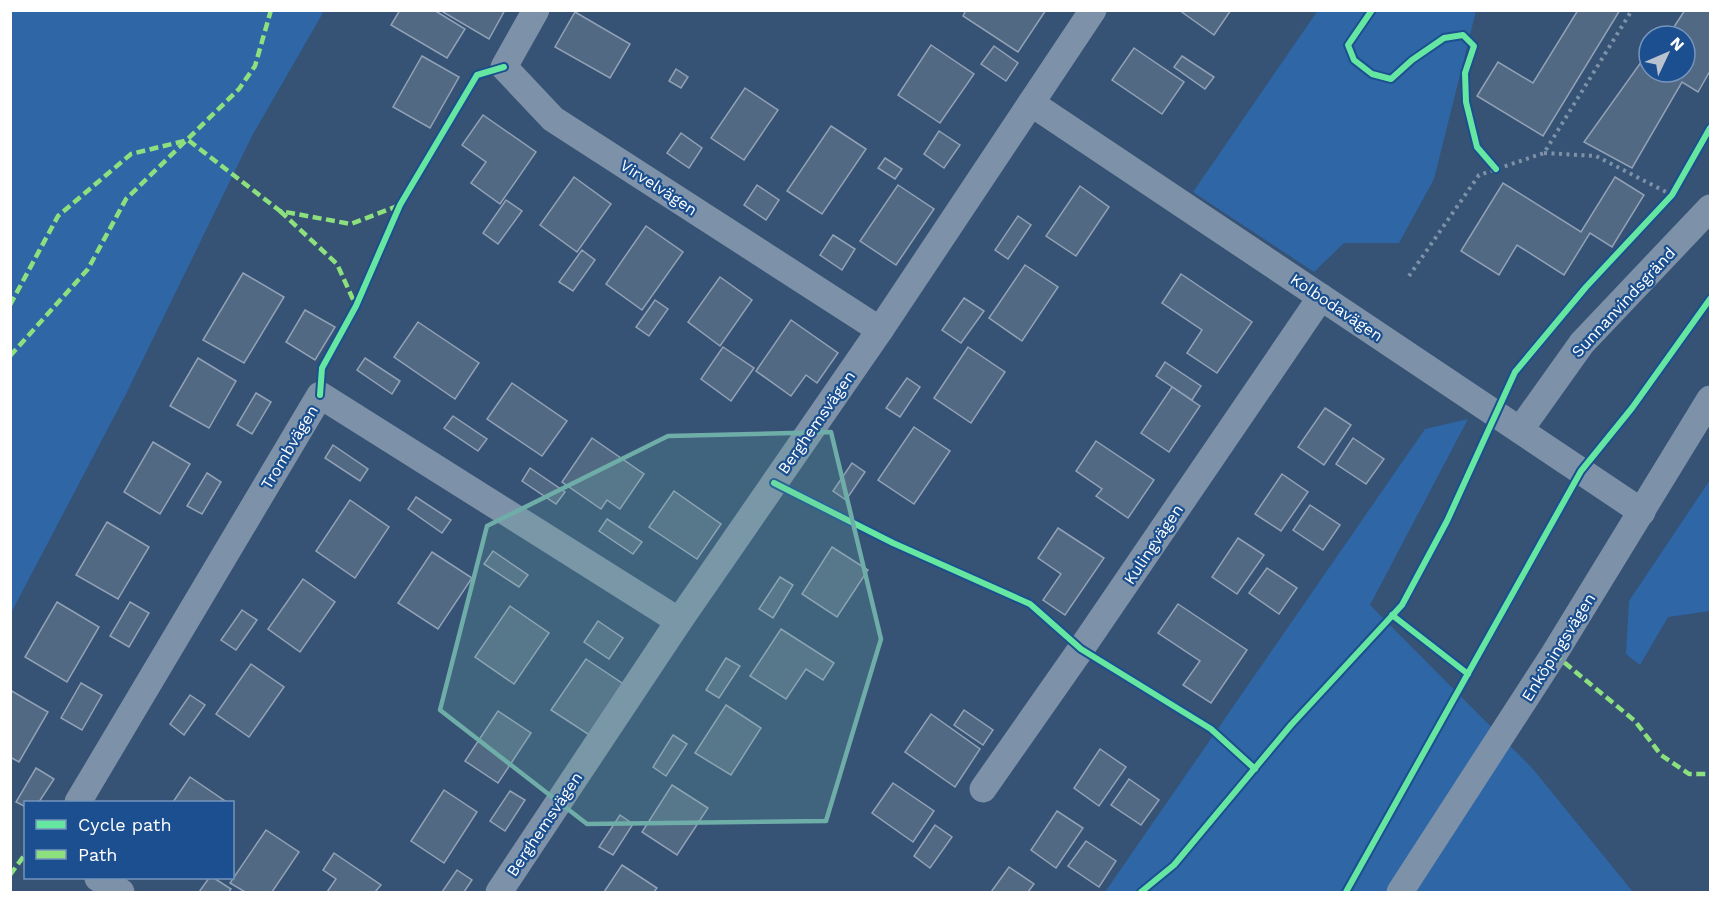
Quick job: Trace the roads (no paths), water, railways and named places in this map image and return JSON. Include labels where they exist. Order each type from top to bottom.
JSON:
[{"type":"street","name":"Virvelvägen","points":[[536,10],[504,67],[553,119],[880,330]]},
{"type":"street","name":"Berghemsvägen","points":[[499,892],[679,621],[880,330],[1093,10]]},
{"type":"street","name":"Kolbodavägen","points":[[1031,103],[1642,512]]},
{"type":"street","name":"Sunnanvindsgränd","points":[[1520,430],[1582,343],[1710,207]]},
{"type":"street","name":"Kulingvägen","points":[[982,789],[1088,639],[1321,297]]},
{"type":"street","name":"Trombvägen","points":[[79,801],[320,395],[679,621]]},
{"type":"street","name":"Enköpingsvägen","points":[[1400,892],[1642,512],[1710,399]]},
{"type":"street","points":[[100,879],[121,892]]}]
